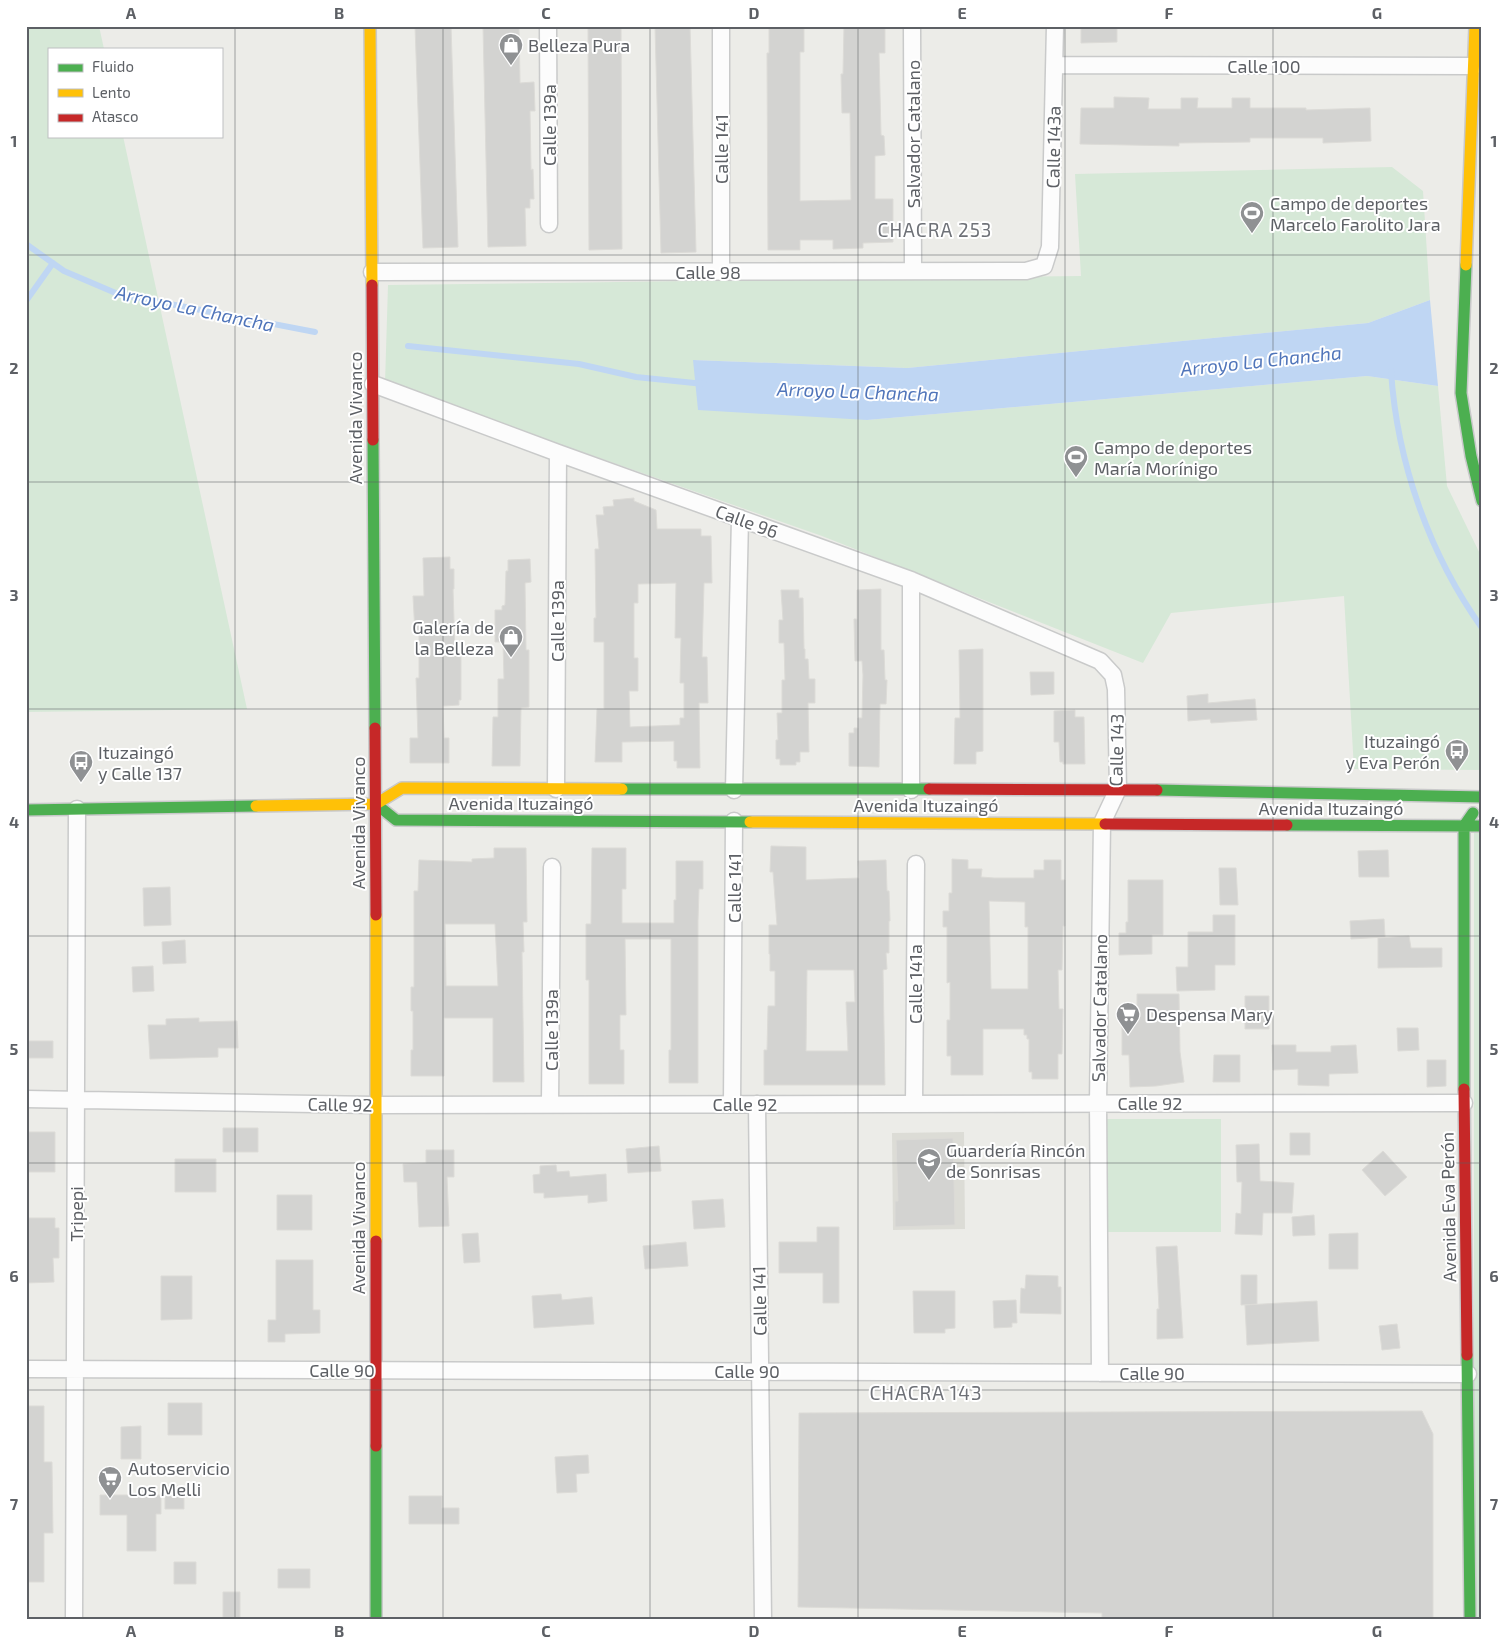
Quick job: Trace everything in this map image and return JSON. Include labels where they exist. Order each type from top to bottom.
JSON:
[{"type":"main road","name":"Avenida Vivanco","points":[[370,26],[376,804],[376,1619]]},
{"type":"main road","points":[[1475,26],[1461,393],[1471,456],[1482,501]]},
{"type":"main road","name":"Avenida Ituzaingó","points":[[1482,798],[1118,789],[734,790],[402,788],[376,804],[396,820],[1482,826]]},
{"type":"main road","points":[[1464,826],[1482,798]]},
{"type":"main road","points":[[26,810],[376,804]]},
{"type":"main road","name":"Avenida Eva Perón","points":[[1464,826],[1464,1103],[1470,1619]]},
{"type":"street","name":"Calle 139a","points":[[548,26],[549,224]]},
{"type":"street","name":"Calle 141","points":[[720,26],[721,271]]},
{"type":"street","name":"Salvador Catalano","points":[[912,26],[913,271]]},
{"type":"street","name":"Calle 143a","points":[[1044,266],[1050,247],[1055,65],[1054,26]]},
{"type":"street","name":"Calle 100","points":[[1055,65],[1474,66]]},
{"type":"street","name":"Calle 98","points":[[372,272],[1026,271],[1044,266]]},
{"type":"street","name":"Calle 96","points":[[373,384],[558,454],[911,580],[1100,660],[1113,675]]},
{"type":"street","name":"Calle 139a","points":[[556,789],[558,454]]},
{"type":"street","points":[[734,790],[740,518]]},
{"type":"street","points":[[911,580],[911,790]]},
{"type":"street","name":"Calle 143","points":[[1102,823],[1118,789],[1116,689],[1113,675]]},
{"type":"street","name":"Tripepi","points":[[74,1619],[77,809]]},
{"type":"street","name":"Calle 141","points":[[732,1104],[734,821]]},
{"type":"street","name":"Salvador Catalano","points":[[1100,1372],[1098,1103],[1102,823]]},
{"type":"street","name":"Calle 141a","points":[[914,1104],[916,864]]},
{"type":"street","name":"Calle 139a","points":[[550,1104],[552,867]]},
{"type":"street","name":"Calle 92","points":[[26,1099],[375,1104],[1464,1103]]},
{"type":"street","name":"Calle 141","points":[[757,1104],[764,1619]]},
{"type":"street","name":"Calle 90","points":[[26,1369],[1468,1374]]},
{"type":"shaded area","name":"Guardería Rincón de Sonrisas","points":[[964,1132],[965,1229],[893,1230],[892,1133]]},
{"type":"green space","points":[[26,26],[99,26],[104,48],[48,48],[48,138],[123,138],[247,709],[26,712]]},
{"type":"green space","points":[[1392,167],[1423,191],[1430,300],[1368,323],[907,368],[694,360],[867,420],[1367,376],[1438,386],[1447,486],[1482,558],[1482,770],[1354,769],[1344,596],[1171,613],[1143,663],[822,536],[385,383],[388,285],[1081,276],[1075,174]]},
{"type":"green space","points":[[1474,833],[1482,833],[1482,1619],[1474,1619]]},
{"type":"green space","points":[[1105,1119],[1221,1119],[1221,1232],[1105,1232]]},
{"type":"water","points":[[1430,300],[1438,386],[1367,376],[867,420],[698,410],[693,360],[907,368],[1368,323]]},
{"type":"building","points":[[415,26],[451,26],[458,247],[423,248]]},
{"type":"building","points":[[483,26],[519,26],[520,83],[534,82],[535,111],[530,111],[531,170],[533,169],[534,199],[530,199],[530,208],[525,208],[526,246],[488,247]]},
{"type":"building","points":[[588,26],[621,26],[622,249],[589,250]]},
{"type":"building","points":[[655,26],[690,26],[696,252],[661,253]]},
{"type":"building","points":[[769,26],[804,26],[804,52],[800,52],[800,201],[851,200],[850,113],[842,113],[841,74],[843,74],[844,26],[885,26],[885,53],[879,53],[881,135],[884,136],[885,155],[875,156],[875,199],[893,199],[893,242],[863,243],[863,248],[833,249],[833,240],[800,240],[800,250],[768,250],[767,53],[769,53]]},
{"type":"building","points":[[1081,26],[1117,26],[1117,42],[1081,43]]},
{"type":"building","points":[[1114,97],[1149,98],[1148,109],[1181,109],[1181,98],[1198,98],[1197,108],[1232,108],[1232,98],[1250,98],[1250,108],[1306,108],[1306,110],[1370,108],[1371,141],[1323,143],[1323,138],[1250,138],[1250,142],[1179,143],[1179,146],[1080,144],[1081,108],[1114,108]]},
{"type":"building","points":[[634,498],[634,501],[656,510],[657,529],[701,529],[701,536],[711,536],[712,583],[704,583],[702,657],[707,657],[708,703],[699,703],[700,768],[677,768],[677,761],[674,761],[674,741],[622,742],[622,762],[595,762],[597,709],[604,709],[604,642],[594,642],[594,618],[596,618],[595,549],[599,549],[596,515],[604,515],[603,507],[614,506],[613,500]],"holes":[[[676,583],[675,638],[681,638],[680,683],[684,683],[684,718],[680,718],[680,725],[630,727],[629,691],[638,691],[638,658],[634,658],[634,603],[638,603],[638,584]]]},
{"type":"building","points":[[450,557],[450,569],[454,569],[455,653],[461,653],[461,700],[459,700],[459,705],[443,706],[444,738],[449,738],[449,763],[410,763],[410,738],[418,738],[416,678],[419,678],[419,633],[415,633],[413,596],[424,596],[423,558]]},
{"type":"building","points":[[530,559],[531,582],[525,583],[526,650],[529,650],[529,707],[521,708],[520,766],[492,766],[493,717],[498,717],[498,679],[504,679],[503,642],[495,642],[495,610],[502,610],[502,606],[505,605],[508,560]]},
{"type":"building","points":[[881,589],[881,650],[884,650],[885,680],[887,680],[886,704],[880,704],[879,767],[849,766],[849,733],[854,733],[854,728],[858,728],[858,718],[862,718],[862,661],[855,661],[854,619],[857,619],[857,590]]},
{"type":"building","points":[[781,590],[799,590],[799,598],[803,598],[805,659],[808,659],[809,679],[815,679],[815,703],[808,703],[809,752],[800,752],[800,762],[796,762],[796,765],[780,765],[780,759],[776,759],[776,740],[778,740],[777,713],[782,713],[782,680],[785,680],[784,643],[779,643],[779,620],[783,620]]},
{"type":"building","points":[[983,649],[983,751],[976,752],[976,764],[954,764],[955,718],[960,718],[959,650]]},
{"type":"building","points":[[1030,672],[1054,672],[1054,694],[1031,695]]},
{"type":"building","points":[[1208,694],[1208,703],[1255,699],[1257,720],[1211,723],[1210,719],[1188,721],[1187,696]]},
{"type":"building","points":[[1075,710],[1075,717],[1084,717],[1085,764],[1063,764],[1063,762],[1060,762],[1059,742],[1054,742],[1054,711]]},
{"type":"building","points":[[771,846],[806,847],[806,880],[859,878],[858,861],[886,860],[890,921],[889,953],[886,953],[887,969],[883,970],[885,1085],[764,1085],[764,1050],[767,1050],[768,1006],[775,1006],[775,971],[770,971],[769,925],[777,925],[773,872],[770,872]],"holes":[[[807,970],[854,970],[855,1002],[846,1002],[848,1051],[806,1051]]]},
{"type":"building","points":[[494,848],[526,848],[527,922],[523,922],[524,952],[522,952],[524,1082],[493,1082],[493,1018],[444,1018],[444,1076],[411,1076],[411,1050],[413,1050],[411,987],[414,987],[414,891],[418,891],[419,860],[472,862],[472,859],[494,858]],"holes":[[[445,924],[495,924],[498,986],[446,986]]]},
{"type":"building","points":[[592,848],[626,848],[626,889],[622,889],[622,923],[674,923],[676,861],[703,861],[703,889],[699,889],[698,920],[698,1083],[669,1083],[669,1050],[671,1050],[671,939],[625,939],[626,1015],[620,1015],[620,1050],[624,1050],[624,1084],[589,1084],[589,980],[586,980],[586,924],[591,924]]},
{"type":"building","points":[[1388,850],[1389,877],[1359,877],[1358,851]]},
{"type":"building","points":[[952,859],[968,860],[968,869],[982,869],[981,877],[994,878],[1034,878],[1034,870],[1044,870],[1044,860],[1061,860],[1061,880],[1065,880],[1065,926],[1063,926],[1062,970],[1058,970],[1059,1009],[1063,1009],[1062,1054],[1058,1054],[1058,1079],[1032,1079],[1032,1072],[1029,1072],[1029,1039],[1027,1039],[1027,1035],[1024,1035],[1024,1029],[983,1029],[983,1075],[951,1075],[951,1056],[947,1056],[947,1020],[950,1020],[950,982],[947,983],[947,927],[943,927],[943,911],[949,911],[949,893],[952,893]],"holes":[[[989,901],[1025,902],[1025,927],[1028,927],[1028,989],[991,989]]]},
{"type":"building","points":[[1219,868],[1236,868],[1238,905],[1220,905]]},
{"type":"building","points":[[1128,880],[1163,880],[1163,935],[1152,935],[1152,954],[1119,955],[1119,933],[1126,933],[1126,922],[1128,922]]},
{"type":"building","points":[[170,887],[171,925],[144,926],[143,888]]},
{"type":"building","points":[[1213,915],[1235,915],[1235,965],[1215,965],[1215,990],[1177,991],[1176,967],[1188,967],[1188,932],[1213,932]]},
{"type":"building","points":[[1384,919],[1385,937],[1351,939],[1350,921]]},
{"type":"building","points":[[1409,936],[1411,948],[1442,948],[1442,967],[1378,968],[1378,938]]},
{"type":"building","points":[[185,940],[186,963],[163,964],[162,942]]},
{"type":"building","points":[[153,966],[154,991],[133,992],[132,967]]},
{"type":"building","points":[[1137,994],[1179,994],[1180,1052],[1184,1082],[1130,1087],[1129,1055],[1122,1055],[1122,1023],[1137,1023]]},
{"type":"building","points":[[1245,996],[1269,996],[1269,1029],[1245,1029]]},
{"type":"building","points":[[199,1018],[199,1022],[237,1021],[238,1048],[218,1048],[218,1057],[150,1059],[148,1025],[166,1025],[166,1019]]},
{"type":"building","points":[[1397,1028],[1418,1028],[1419,1050],[1398,1051]]},
{"type":"building","points":[[26,1041],[53,1041],[53,1058],[26,1058]]},
{"type":"building","points":[[1272,1045],[1296,1045],[1296,1052],[1331,1052],[1331,1046],[1356,1045],[1358,1073],[1329,1074],[1329,1086],[1298,1085],[1298,1069],[1273,1070]]},
{"type":"building","points":[[1214,1055],[1240,1055],[1240,1082],[1213,1082]]},
{"type":"building","points":[[1427,1060],[1446,1060],[1446,1086],[1427,1087]]},
{"type":"building","points":[[223,1128],[258,1128],[258,1152],[223,1152]]},
{"type":"building","points":[[26,1132],[55,1132],[55,1172],[26,1172]]},
{"type":"building","points":[[1290,1133],[1310,1133],[1310,1155],[1290,1155]]},
{"type":"building","name":"Guardería Rincón de Sonrisas","points":[[953,1138],[955,1225],[895,1227],[895,1201],[898,1201],[896,1140]]},
{"type":"building","points":[[1259,1144],[1260,1181],[1294,1183],[1292,1213],[1263,1213],[1262,1235],[1235,1234],[1236,1213],[1241,1214],[1242,1182],[1237,1182],[1236,1145]]},
{"type":"building","points":[[659,1146],[661,1171],[628,1173],[626,1149]]},
{"type":"building","points":[[426,1150],[454,1150],[454,1177],[447,1177],[449,1226],[419,1227],[417,1182],[404,1182],[403,1164],[426,1163]]},
{"type":"building","points":[[1383,1151],[1407,1177],[1385,1196],[1362,1170]]},
{"type":"building","points":[[175,1159],[216,1159],[216,1192],[175,1192]]},
{"type":"building","points":[[556,1165],[557,1172],[569,1171],[570,1177],[606,1174],[607,1201],[588,1203],[588,1195],[544,1198],[544,1193],[534,1193],[533,1175],[540,1174],[540,1166]]},
{"type":"building","points":[[277,1195],[312,1195],[312,1230],[277,1230]]},
{"type":"building","points":[[723,1199],[725,1227],[694,1229],[692,1201]]},
{"type":"building","points":[[1314,1215],[1315,1235],[1293,1236],[1292,1217]]},
{"type":"building","points":[[26,1218],[55,1218],[55,1228],[59,1228],[59,1258],[53,1258],[54,1282],[26,1283]]},
{"type":"building","points":[[817,1227],[839,1227],[839,1303],[823,1303],[823,1273],[779,1273],[779,1242],[817,1242]]},
{"type":"building","points":[[478,1233],[480,1262],[464,1263],[462,1234]]},
{"type":"building","points":[[1358,1233],[1358,1269],[1329,1269],[1329,1234]]},
{"type":"building","points":[[686,1242],[688,1266],[645,1269],[643,1246]]},
{"type":"building","points":[[1177,1246],[1183,1338],[1157,1339],[1157,1309],[1159,1309],[1156,1247]]},
{"type":"building","points":[[276,1260],[313,1260],[313,1310],[320,1310],[320,1333],[285,1334],[285,1342],[268,1342],[268,1320],[276,1320]]},
{"type":"building","points":[[1026,1275],[1058,1276],[1058,1287],[1061,1287],[1061,1314],[1020,1313],[1021,1288],[1025,1289]]},
{"type":"building","points":[[1241,1275],[1257,1275],[1257,1304],[1241,1305]]},
{"type":"building","points":[[161,1276],[192,1276],[192,1319],[161,1320]]},
{"type":"building","points":[[913,1291],[955,1291],[955,1328],[945,1329],[945,1333],[914,1333]]},
{"type":"building","points":[[561,1294],[562,1300],[592,1297],[594,1324],[534,1328],[532,1296]]},
{"type":"building","points":[[1016,1300],[1017,1323],[1012,1323],[1012,1327],[994,1328],[993,1301]]},
{"type":"building","points":[[1317,1301],[1319,1341],[1247,1345],[1245,1305]]},
{"type":"building","points":[[1397,1324],[1400,1348],[1382,1350],[1379,1326]]},
{"type":"building","points":[[168,1403],[202,1403],[202,1435],[168,1435]]},
{"type":"building","points":[[26,1406],[44,1406],[44,1462],[52,1462],[53,1533],[44,1533],[44,1582],[26,1582]]},
{"type":"building","points":[[1422,1411],[1433,1434],[1433,1619],[1102,1619],[1102,1613],[798,1607],[799,1413]]},
{"type":"building","points":[[141,1426],[141,1459],[121,1459],[121,1427]]},
{"type":"building","points":[[588,1455],[589,1473],[576,1474],[577,1492],[557,1493],[555,1457]]},
{"type":"building","points":[[165,1486],[184,1486],[184,1509],[165,1509]]},
{"type":"building","points":[[100,1495],[161,1495],[161,1514],[156,1514],[156,1551],[127,1551],[127,1515],[100,1515]]},
{"type":"building","points":[[409,1496],[442,1496],[442,1508],[459,1508],[459,1524],[409,1524]]},
{"type":"building","points":[[174,1562],[196,1562],[196,1584],[174,1584]]},
{"type":"building","points":[[278,1569],[310,1569],[310,1588],[278,1588]]},
{"type":"building","points":[[223,1592],[240,1592],[240,1619],[223,1619]]},
{"type":"waterway","name":"Arroyo La Chancha","points":[[26,244],[64,271],[118,294],[315,332]]},
{"type":"waterway","points":[[26,301],[53,263]]},
{"type":"waterway","name":"Arroyo La Chancha","points":[[408,346],[579,364],[636,377],[704,384]]},
{"type":"waterway","points":[[1391,371],[1400,439],[1408,473],[1419,506],[1431,538],[1446,569],[1482,628]]},
{"type":"traffic: fast","points":[[1466,265],[1461,393],[1471,456],[1482,501]]},
{"type":"traffic: fast","points":[[373,440],[375,728]]},
{"type":"traffic: fast","points":[[622,789],[929,789]]},
{"type":"traffic: fast","points":[[1157,790],[1482,797]]},
{"type":"traffic: fast","points":[[376,804],[396,820],[750,822]]},
{"type":"traffic: fast","points":[[26,810],[256,806]]},
{"type":"traffic: fast","points":[[1464,1089],[1464,826],[1473,813]]},
{"type":"traffic: fast","points":[[1287,825],[1482,826]]},
{"type":"traffic: fast","points":[[1467,1355],[1470,1619]]},
{"type":"traffic: fast","points":[[376,1446],[376,1619]]},
{"type":"traffic: slow","points":[[370,26],[372,285]]},
{"type":"traffic: slow","points":[[1466,265],[1475,26]]},
{"type":"traffic: slow","points":[[256,806],[376,804],[402,788],[622,789]]},
{"type":"traffic: slow","points":[[750,822],[1105,824]]},
{"type":"traffic: slow","points":[[376,915],[376,1241]]},
{"type":"traffic: jam","points":[[372,285],[373,440]]},
{"type":"traffic: jam","points":[[375,728],[376,915]]},
{"type":"traffic: jam","points":[[929,789],[1157,790]]},
{"type":"traffic: jam","points":[[1105,824],[1287,825]]},
{"type":"traffic: jam","points":[[1464,1089],[1467,1355]]},
{"type":"traffic: jam","points":[[376,1241],[376,1446]]},
{"type":"place","name":"Belleza Pura","points":[[511,66]]},
{"type":"place","name":"Campo de deportes Marcelo Farolito Jara","points":[[1252,234]]},
{"type":"place","name":"Campo de deportes María Morínigo","points":[[1076,478]]},
{"type":"place","name":"Galería de la Belleza","points":[[511,658]]},
{"type":"place","name":"Ituzaingó y Eva Perón","points":[[1457,772]]},
{"type":"place","name":"Ituzaingó y Calle 137","points":[[81,783]]},
{"type":"place","name":"Despensa Mary","points":[[1128,1035]]},
{"type":"place","name":"Guardería Rincón de Sonrisas","points":[[929,1181]]},
{"type":"place","name":"Autoservicio Los Melli","points":[[110,1499]]},
{"type":"district","name":"CHACRA 253","points":[[935,229]]},
{"type":"district","name":"CHACRA 143","points":[[926,1392]]}]
